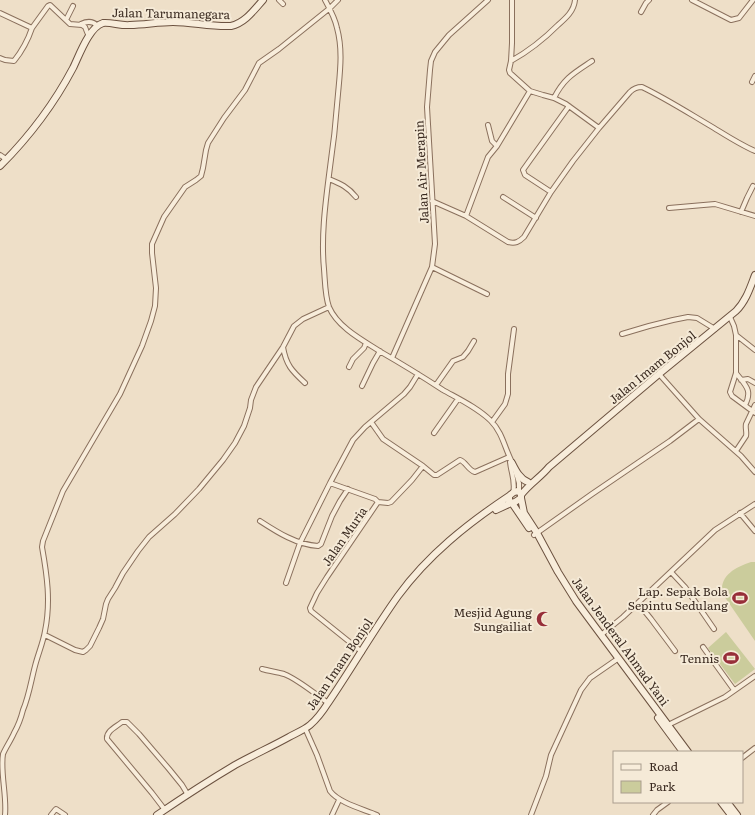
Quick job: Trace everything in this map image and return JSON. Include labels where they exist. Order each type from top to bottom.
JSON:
[{"type":"main road","name":"Jalan Tarumanegara","points":[[0,166],[36,125],[52,104],[89,36],[98,26],[107,23],[132,26],[160,22],[173,22],[230,26],[243,21],[263,0]]},
{"type":"main road","name":"Jalan Imam Bonjol","points":[[515,497],[528,482],[549,467],[659,374],[730,317],[742,305],[755,275]]},
{"type":"main road","points":[[510,460],[524,481],[528,482]]},
{"type":"main road","name":"Jalan Imam Bonjol","points":[[157,815],[234,766],[305,728],[316,719],[328,704],[399,595],[424,565],[449,541],[475,520],[482,518],[525,490],[544,474],[549,467]]},
{"type":"main road","name":"Jalan Jenderal Ahmad Yani","points":[[515,497],[558,577],[588,624],[682,751]]},
{"type":"main road","name":"Jalan Jenderal Ahmad Yani","points":[[515,497],[576,601],[687,751]]},
{"type":"main road","points":[[722,803],[731,815]]},
{"type":"main road","points":[[729,803],[737,815]]},
{"type":"street","points":[[279,0],[284,4]]},
{"type":"street","points":[[326,0],[337,27],[341,68],[337,114],[324,218],[323,257],[329,307],[336,319],[366,343],[480,412],[492,422],[501,435],[519,483],[515,497]]},
{"type":"street","points":[[5,815],[2,770],[3,755],[24,708],[48,618],[48,580],[42,547],[43,541],[63,491],[120,394],[152,321],[156,288],[152,253],[153,240],[164,217],[178,196],[185,187],[201,176],[208,143],[221,122],[245,90],[259,62],[274,53],[338,0]]},
{"type":"street","name":"Jalan Air Merapin","points":[[392,358],[432,268],[435,244],[427,107],[431,61],[435,52],[448,35],[488,0]]},
{"type":"street","points":[[512,0],[512,44],[509,70],[510,73],[530,91],[554,98],[569,106],[599,128]]},
{"type":"street","points":[[511,61],[537,45],[549,34],[573,9],[575,0]]},
{"type":"street","points":[[641,12],[646,2],[649,0]]},
{"type":"street","points":[[692,0],[731,20],[739,18],[753,0]]},
{"type":"street","points":[[0,58],[5,60],[14,60],[26,42],[32,28],[49,5],[52,6],[70,24],[92,22],[98,26]]},
{"type":"street","points":[[66,20],[73,6]]},
{"type":"street","points":[[0,14],[32,28]]},
{"type":"street","points":[[81,24],[85,27],[89,36]]},
{"type":"street","points":[[554,98],[567,78],[592,61]]},
{"type":"street","points":[[752,82],[755,76]]},
{"type":"street","points":[[432,201],[466,216],[508,242],[514,243],[520,240],[524,237],[551,192],[599,128],[630,92],[642,87],[755,151]]},
{"type":"street","points":[[466,216],[488,157],[497,146],[530,91]]},
{"type":"street","points":[[551,192],[525,175],[523,170],[569,106]]},
{"type":"street","points":[[488,125],[492,141],[497,146]]},
{"type":"street","points":[[0,156],[6,159]]},
{"type":"street","points":[[329,179],[348,188],[356,197]]},
{"type":"street","points":[[740,212],[753,186]]},
{"type":"street","points":[[503,197],[536,218]]},
{"type":"street","points":[[669,208],[715,204],[755,216]]},
{"type":"street","points":[[432,268],[487,294]]},
{"type":"street","points":[[44,635],[74,650],[83,652],[86,650],[103,620],[108,599],[138,551],[150,537],[199,489],[235,443],[244,426],[256,387],[283,347],[296,323],[329,307]]},
{"type":"street","points":[[622,334],[688,317],[697,318],[715,329]]},
{"type":"street","points":[[730,317],[736,335],[736,373],[730,392],[732,396],[753,412]]},
{"type":"street","points":[[492,422],[505,404],[508,394],[508,374],[514,329]]},
{"type":"street","points":[[736,335],[755,350]]},
{"type":"street","points":[[436,385],[453,361],[463,357],[474,341]]},
{"type":"street","points":[[349,367],[353,359],[363,349],[366,343]]},
{"type":"street","points":[[283,347],[285,357],[289,365],[305,383]]},
{"type":"street","points":[[362,386],[380,351]]},
{"type":"street","points":[[736,373],[748,390],[749,395],[744,405]]},
{"type":"street","points":[[286,583],[300,543],[353,440],[383,411],[404,394],[418,374]]},
{"type":"street","points":[[659,374],[699,419],[736,452],[755,472]]},
{"type":"street","points":[[741,380],[748,379],[755,383]]},
{"type":"street","points":[[434,433],[458,399]]},
{"type":"street","points":[[736,452],[747,434],[745,427],[755,405]]},
{"type":"street","points":[[536,534],[592,494],[670,442],[699,419]]},
{"type":"street","points":[[371,422],[383,440],[423,466],[432,474],[437,475],[460,460],[475,472],[510,460]]},
{"type":"street","points":[[378,502],[392,502],[423,466]]},
{"type":"street","name":"Jalan Muria","points":[[330,483],[375,499],[378,502],[327,577],[310,608],[311,611],[362,652]]},
{"type":"street","points":[[260,521],[279,533],[300,543],[317,546],[321,544],[332,516],[348,490]]},
{"type":"street","points":[[602,635],[614,626],[716,530],[755,504]]},
{"type":"street","points":[[740,513],[755,531]]},
{"type":"street","points":[[672,572],[685,587],[714,628]]},
{"type":"street","points":[[638,603],[675,651]]},
{"type":"street","points":[[703,647],[734,690]]},
{"type":"street","points":[[531,815],[546,776],[551,755],[581,690],[590,678],[616,660]]},
{"type":"street","points":[[262,670],[278,672],[288,676],[303,685],[328,704]]},
{"type":"street","points":[[668,725],[724,697],[755,676]]},
{"type":"street","points":[[164,810],[147,787],[107,740],[106,737],[108,733],[122,722],[127,722],[139,734],[182,785],[188,795]]},
{"type":"street","points":[[305,728],[317,755],[330,792],[339,800],[376,815]]},
{"type":"street","points":[[743,757],[755,748]]},
{"type":"street","points":[[332,815],[339,800]]},
{"type":"street","points":[[653,815],[665,803]]},
{"type":"street","points":[[51,815],[56,809],[66,815]]},
{"type":"green space","name":"Lap. Sepak Bola Sepintu Sedulang","points":[[755,562],[755,641],[722,593],[722,587],[726,577],[740,566]]},
{"type":"green space","name":"Tennis","points":[[726,632],[755,669],[735,684],[708,648]]},
{"type":"place","name":"Lap. Sepak Bola Sepintu Sedulang","points":[[740,598]]},
{"type":"place","name":"Mesjid Agung Sungailiat","points":[[544,619]]},
{"type":"place","name":"Tennis","points":[[731,658]]}]
